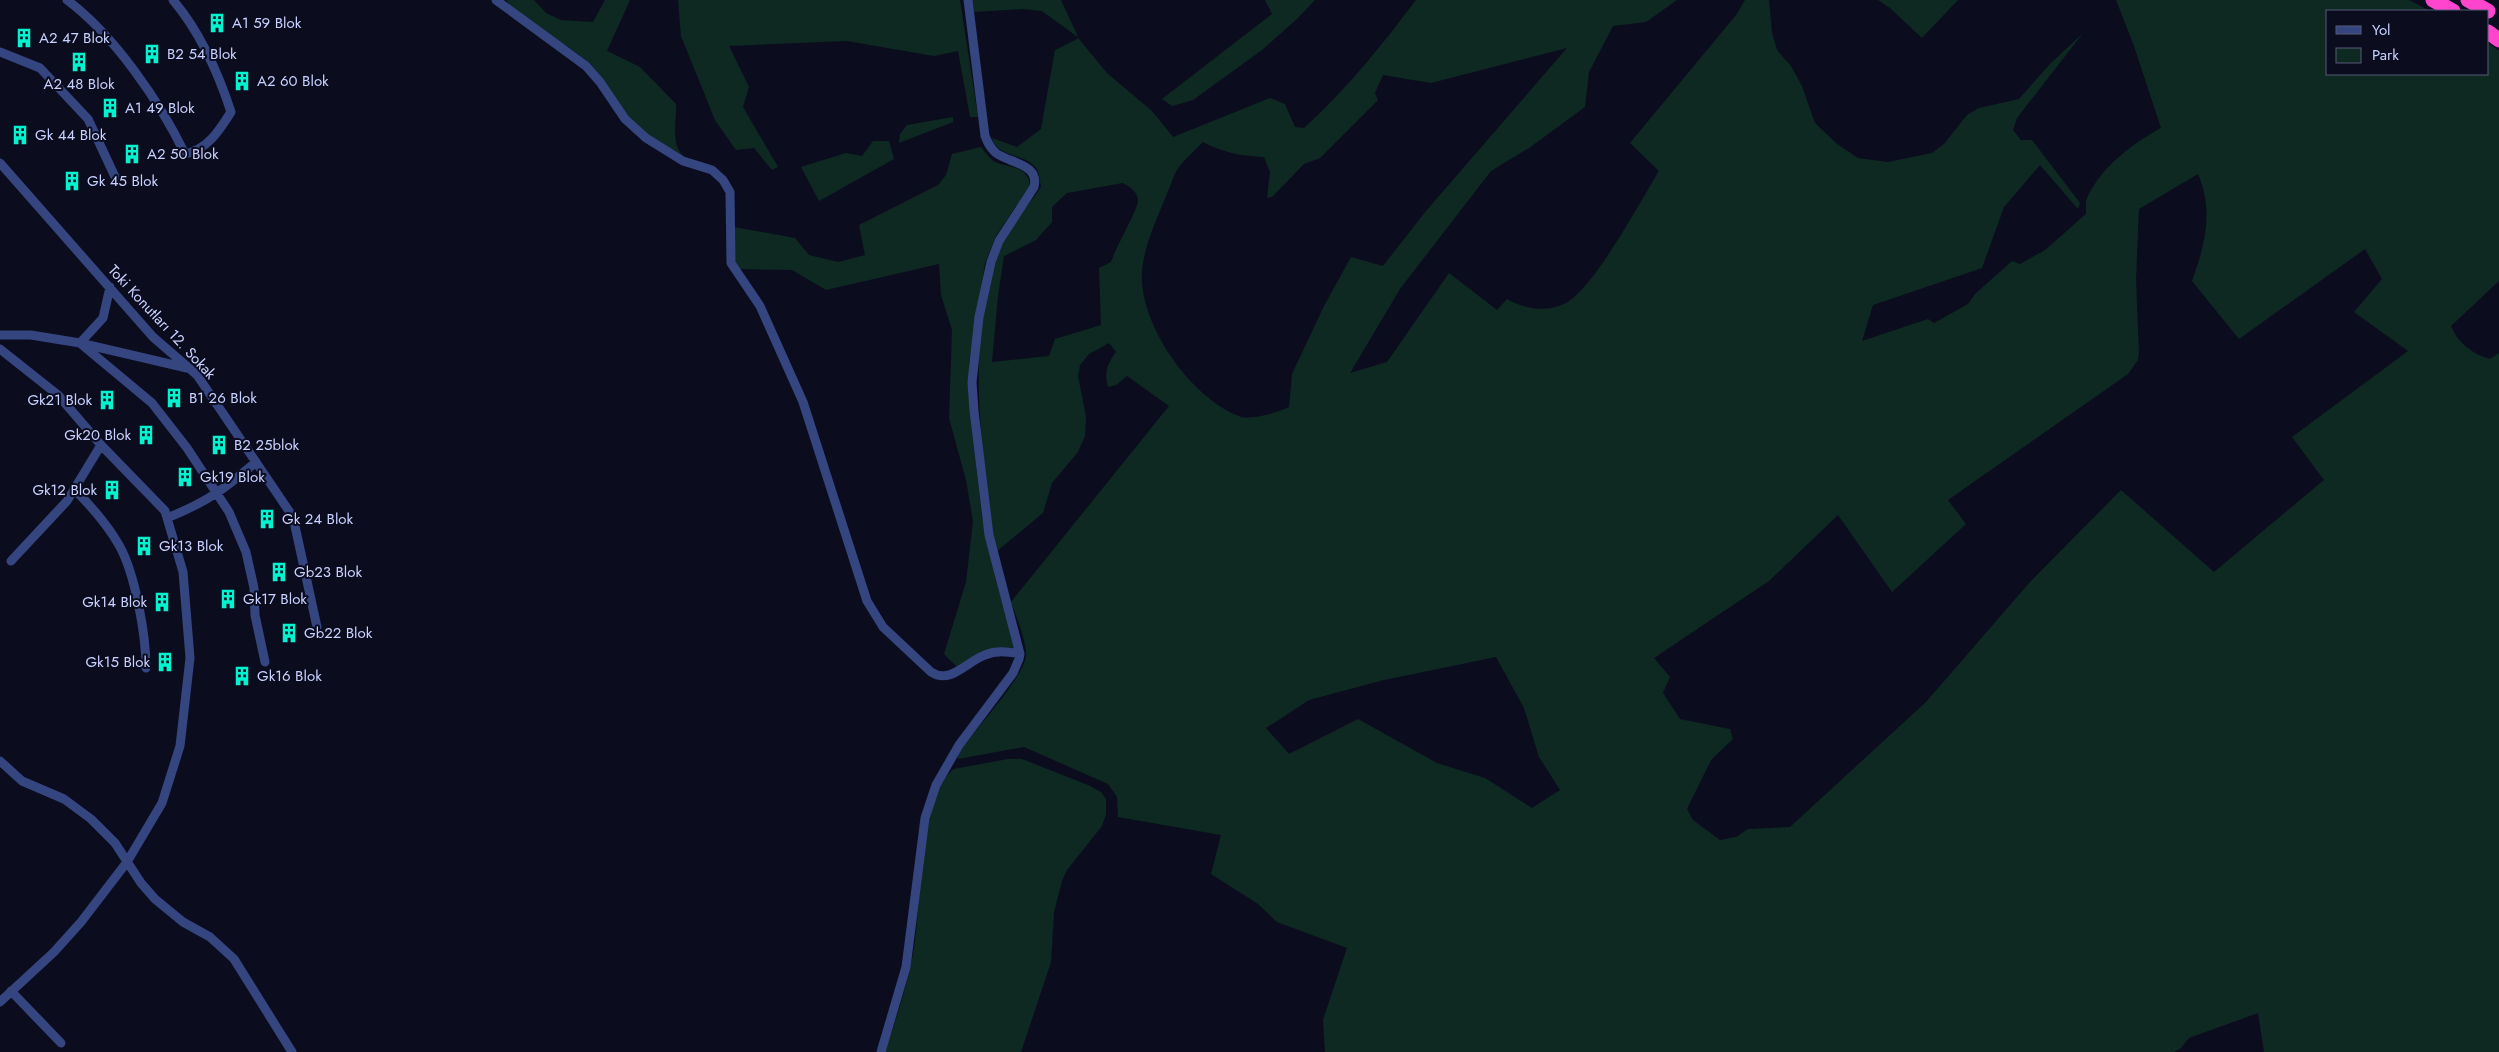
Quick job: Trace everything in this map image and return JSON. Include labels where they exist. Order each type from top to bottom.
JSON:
[{"type":"highway","points":[[2433,0],[2451,10]]},
{"type":"highway","points":[[2468,0],[2486,10]]},
{"type":"street","points":[[67,0],[82,11],[135,71],[176,136],[185,154],[198,151],[211,139],[231,112],[220,80],[186,15],[173,0]]},
{"type":"street","points":[[496,0],[556,46],[582,62],[600,82],[625,119],[646,138],[683,161],[712,170],[727,186],[730,192],[731,263],[760,306],[803,402],[861,585],[878,621],[932,672],[940,676],[950,675],[976,658],[991,652],[1020,654]]},
{"type":"street","points":[[881,1052],[906,967],[924,828],[931,797],[959,744],[1013,673],[1020,654],[989,535],[972,382],[979,318],[991,262],[999,241],[1034,187],[1035,182],[1034,176],[1025,166],[997,154],[985,136],[971,37],[968,0]]},
{"type":"street","points":[[0,52],[40,68],[88,119],[117,181]]},
{"type":"street","name":"Toki Konutları 12. Sokak","points":[[0,163],[153,337],[198,375],[292,517],[317,627]]},
{"type":"street","points":[[80,343],[103,318],[110,288]]},
{"type":"street","points":[[0,336],[31,335],[80,343],[189,368]]},
{"type":"street","points":[[80,343],[152,403],[187,448],[229,512],[246,552],[254,588],[255,615],[265,662]]},
{"type":"street","points":[[0,349],[58,395],[101,445],[165,511],[182,572],[190,658],[180,746],[162,803],[127,862],[81,922],[54,952],[0,1002]]},
{"type":"street","points":[[11,561],[52,519],[74,489],[101,445]]},
{"type":"street","points":[[167,518],[218,494],[256,462]]},
{"type":"street","points":[[74,489],[96,512],[120,547],[135,591],[146,651],[146,668]]},
{"type":"street","points":[[0,761],[22,781],[64,800],[91,819],[116,843],[141,883],[155,899],[183,922],[210,937],[234,959],[292,1052]]},
{"type":"street","points":[[11,991],[61,1043]]},
{"type":"green space","points":[[506,0],[534,0],[546,13],[561,20],[593,22],[605,0],[630,0],[607,51],[640,67],[676,104],[675,138],[683,155],[639,128],[621,109],[598,73],[586,60],[534,25]]},
{"type":"green space","points":[[678,0],[960,0],[978,117],[970,117],[958,51],[934,56],[847,41],[729,46],[749,87],[743,107],[778,167],[772,170],[754,148],[736,150],[715,120],[681,36]]},
{"type":"green space","points":[[972,0],[1061,0],[1078,37],[1042,11],[1023,9],[974,12]]},
{"type":"green space","points":[[1265,0],[1315,0],[1262,50],[1193,100],[1172,106],[1162,99],[1272,14]]},
{"type":"green space","points":[[1416,0],[1677,0],[1646,22],[1613,26],[1589,72],[1585,107],[1529,148],[1491,171],[1400,289],[1350,373],[1387,362],[1449,273],[1497,310],[1507,299],[1528,307],[1543,309],[1566,303],[1577,294],[1603,263],[1659,171],[1630,143],[1736,15],[1745,0],[1769,0],[1772,33],[1777,50],[1791,66],[1802,86],[1815,123],[1837,144],[1858,158],[1888,162],[1932,153],[1944,144],[1967,115],[1979,108],[2019,99],[2050,64],[2083,33],[2017,118],[2013,130],[2021,140],[2032,140],[2080,203],[2078,209],[2040,165],[2004,207],[1982,268],[1873,305],[1862,341],[1928,319],[1934,323],[1968,304],[1975,294],[2012,261],[2020,264],[2045,250],[2086,214],[2087,198],[2100,176],[2109,166],[2139,141],[2161,128],[2134,46],[2116,0],[2409,0],[2428,10],[2326,10],[2326,75],[2489,75],[2489,44],[2499,51],[2499,281],[2451,326],[2462,343],[2477,354],[2490,359],[2499,353],[2499,1052],[2264,1052],[2258,1013],[2189,1038],[2180,1049],[2174,1052],[1325,1052],[1323,1020],[1347,948],[1277,922],[1258,904],[1211,874],[1221,835],[1118,817],[1117,797],[1108,784],[1024,747],[958,759],[957,755],[997,705],[1024,664],[1026,654],[1024,642],[1011,602],[1169,406],[1127,376],[1116,385],[1108,387],[1107,369],[1116,352],[1109,343],[1089,354],[1080,365],[1078,376],[1086,417],[1085,436],[1078,452],[1052,483],[1043,513],[997,551],[990,518],[979,398],[980,341],[983,313],[988,285],[1000,248],[1010,230],[1041,187],[1039,174],[1031,163],[1006,153],[995,145],[992,138],[1017,147],[1041,129],[1055,50],[1079,38],[1107,73],[1152,111],[1173,137],[1270,98],[1285,104],[1295,127],[1304,128],[1363,67]],"holes":[[[1567,48],[1426,211],[1383,266],[1351,257],[1324,306],[1292,374],[1289,407],[1265,415],[1241,417],[1222,408],[1187,377],[1171,357],[1158,335],[1143,291],[1142,270],[1149,240],[1174,175],[1177,169],[1203,142],[1233,153],[1264,157],[1270,172],[1267,198],[1272,197],[1304,164],[1320,158],[1378,100],[1375,93],[1383,75],[1431,83]],[[2198,174],[2206,201],[2207,214],[2204,241],[2192,281],[2239,339],[2365,249],[2382,279],[2354,312],[2408,351],[2292,437],[2324,480],[2214,572],[2121,490],[2030,582],[1926,702],[1790,827],[1748,829],[1736,837],[1720,840],[1693,820],[1687,809],[1711,760],[1733,739],[1730,729],[1680,719],[1663,693],[1670,677],[1654,658],[1769,581],[1838,515],[1892,592],[1966,524],[1948,500],[2128,374],[2138,360],[2139,352],[2136,279],[2139,209]],[[1123,183],[1133,190],[1138,200],[1135,211],[1111,262],[1099,268],[1101,325],[1055,339],[1049,356],[992,362],[1004,256],[1036,240],[1052,222],[1052,207],[1067,193]],[[1496,657],[1524,708],[1539,757],[1560,790],[1532,808],[1485,778],[1437,763],[1358,719],[1289,754],[1266,728],[1309,700],[1384,680]]]},
{"type":"green space","points":[[1878,0],[1958,0],[1922,38],[1890,8]]},
{"type":"green space","points":[[953,117],[953,122],[899,143],[900,134],[907,125]]},
{"type":"green space","points":[[873,141],[889,141],[894,159],[819,201],[801,167],[846,153],[862,156]]},
{"type":"green space","points":[[981,147],[995,162],[1017,168],[1025,174],[1030,185],[996,236],[985,263],[969,364],[971,423],[982,518],[1015,650],[999,649],[985,652],[958,668],[944,654],[966,582],[973,521],[966,480],[949,418],[952,330],[941,295],[939,264],[826,290],[792,270],[738,269],[734,258],[734,227],[795,238],[809,255],[838,262],[865,255],[859,225],[938,185],[946,175],[952,154]]},
{"type":"green space","points":[[1008,759],[1022,759],[1088,785],[1101,792],[1106,799],[1106,814],[1102,826],[1067,870],[1062,881],[1054,912],[1051,962],[1021,1052],[885,1052],[894,1026],[914,949],[924,852],[934,801],[943,781],[954,769]]},
{"type":"place","name":"A1 59 Blok","points":[[217,23]]},
{"type":"place","name":"A2 47 Blok","points":[[24,38]]},
{"type":"place","name":"B2 54 Blok","points":[[152,54]]},
{"type":"place","name":"A2 48 Blok","points":[[79,62]]},
{"type":"place","name":"A2 60 Blok","points":[[242,81]]},
{"type":"place","name":"A1 49 Blok","points":[[110,108]]},
{"type":"place","name":"Gk 44 Blok","points":[[20,135]]},
{"type":"place","name":"A2 50 Blok","points":[[132,154]]},
{"type":"place","name":"Gk 45 Blok","points":[[72,181]]},
{"type":"place","name":"B1 26 Blok","points":[[174,398]]},
{"type":"place","name":"Gk21 Blok","points":[[107,400]]},
{"type":"place","name":"Gk20 Blok","points":[[146,435]]},
{"type":"place","name":"B2 25blok","points":[[219,445]]},
{"type":"place","name":"Gk19 Blok","points":[[185,477]]},
{"type":"place","name":"Gk12 Blok","points":[[112,490]]},
{"type":"place","name":"Gk 24 Blok","points":[[267,519]]},
{"type":"place","name":"Gk13 Blok","points":[[144,546]]},
{"type":"place","name":"Gb23 Blok","points":[[279,572]]},
{"type":"place","name":"Gk17 Blok","points":[[228,599]]},
{"type":"place","name":"Gk14 Blok","points":[[162,602]]},
{"type":"place","name":"Gb22 Blok","points":[[289,633]]},
{"type":"place","name":"Gk15 Blok","points":[[165,662]]},
{"type":"place","name":"Gk16 Blok","points":[[242,676]]}]
